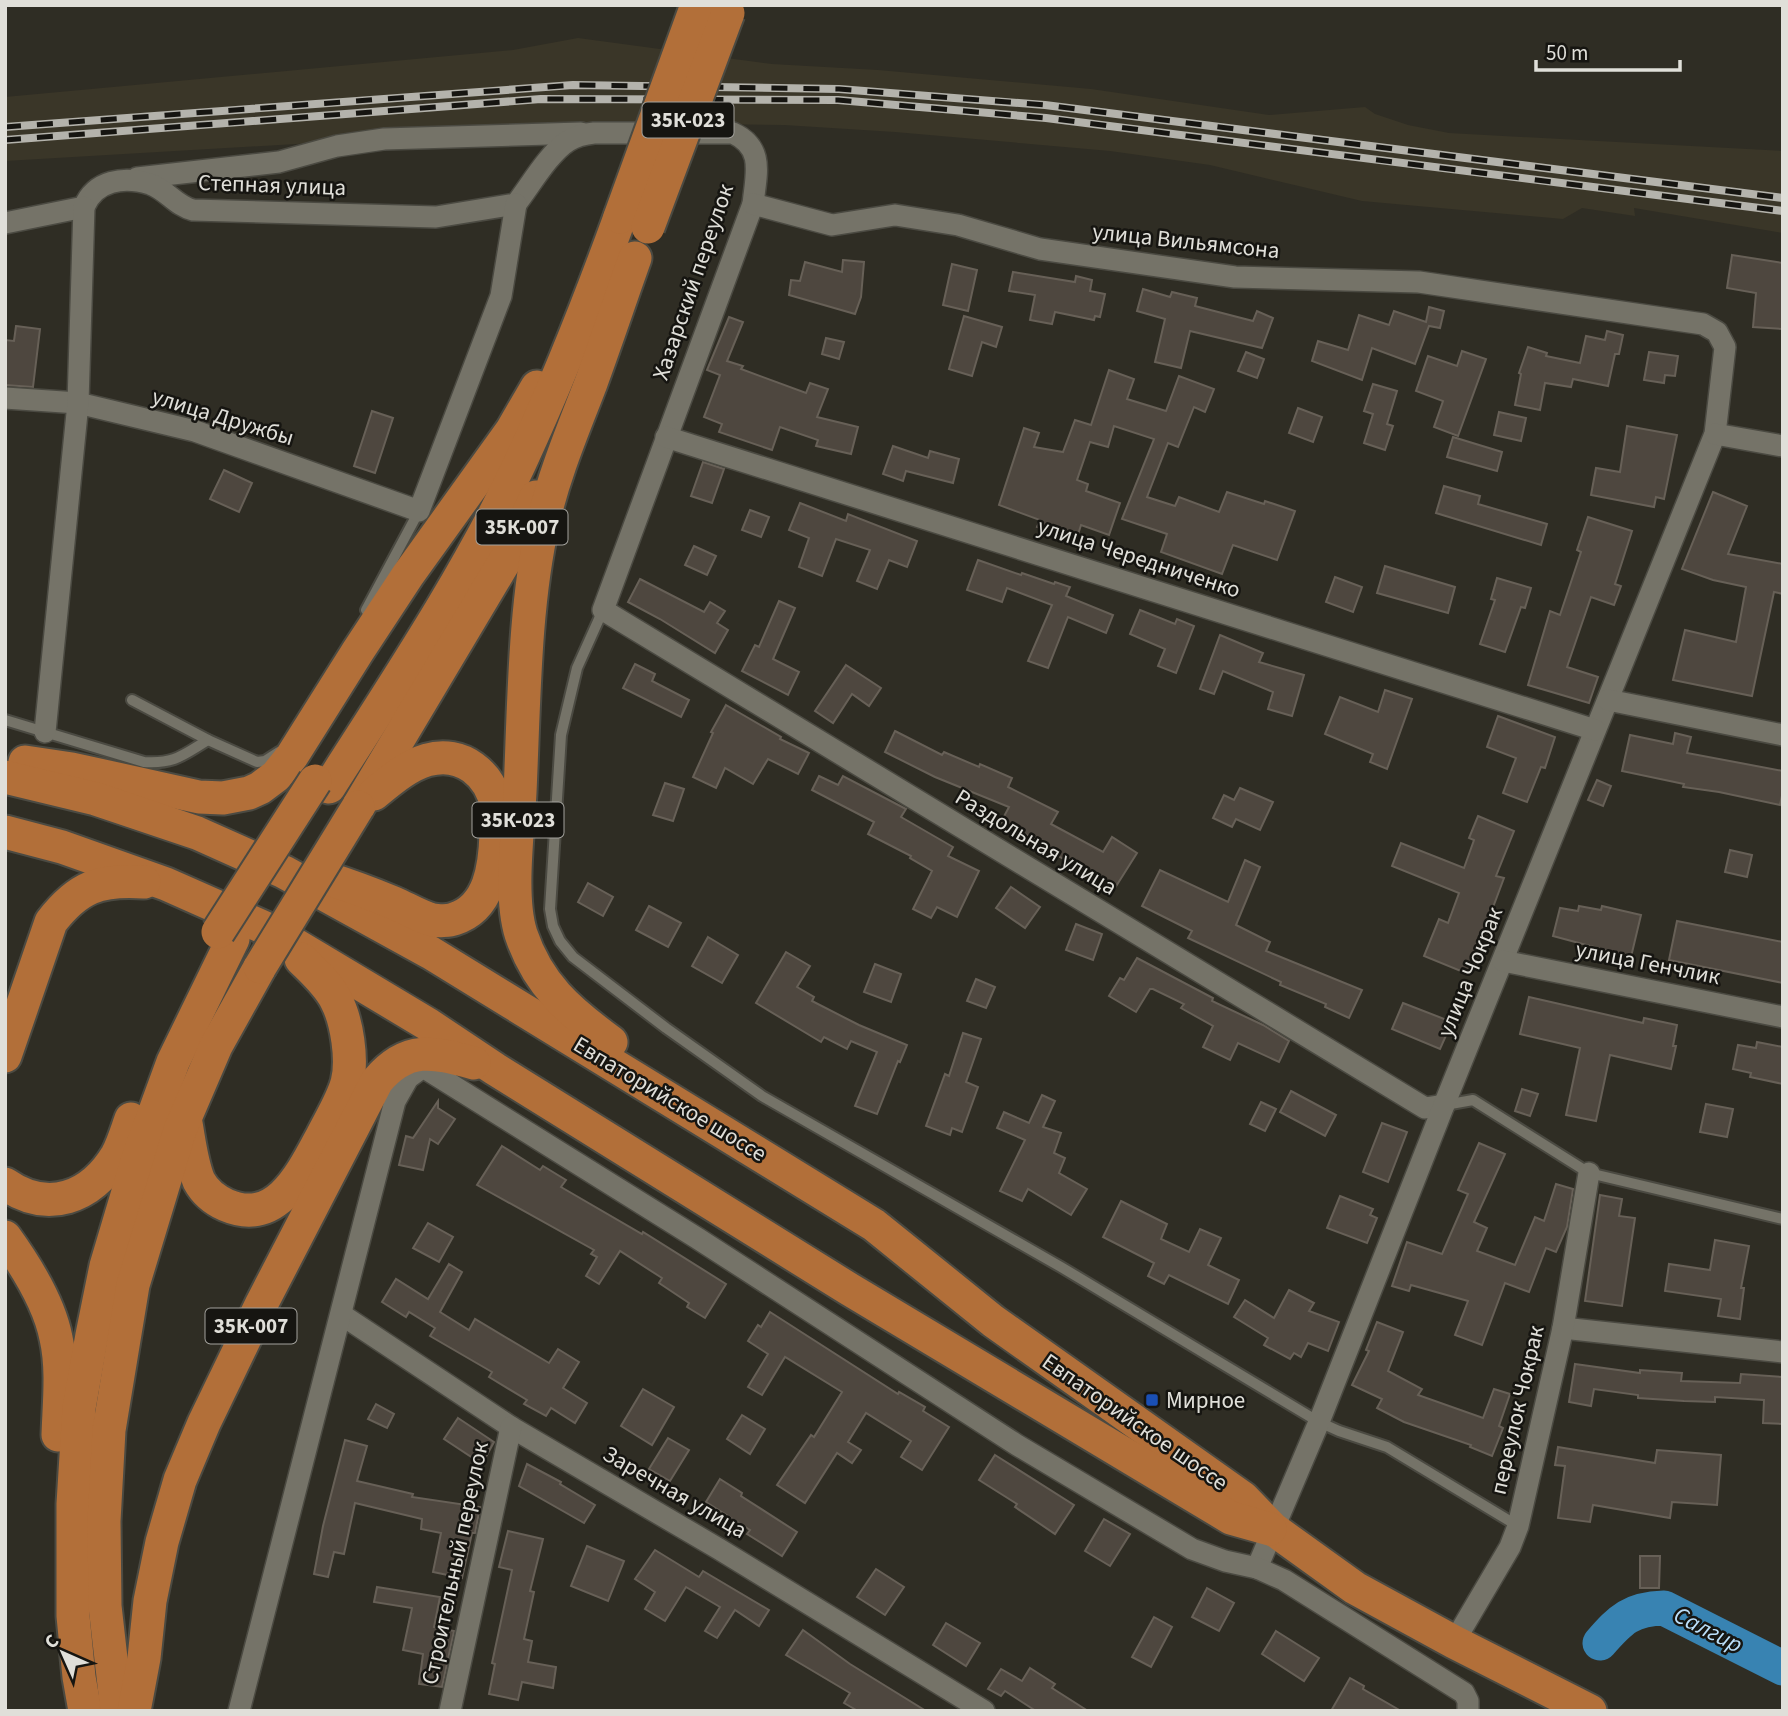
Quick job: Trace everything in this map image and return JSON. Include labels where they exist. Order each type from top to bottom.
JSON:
[{"type":"main road","name":"35К-023","points":[[634,222],[713,7]]},
{"type":"main road","name":"35К-007","points":[[358,807],[512,549],[562,442],[634,222]]},
{"type":"main road","name":"35К-023","points":[[621,256],[591,383],[561,457],[542,525],[531,599],[523,733],[516,900],[520,931],[547,986],[578,1017],[874,1225]]},
{"type":"main road","points":[[5,762],[72,769],[199,797],[223,798],[249,793],[276,776],[292,756],[387,607],[512,429],[621,256]]},
{"type":"main road","points":[[5,1184],[15,1191],[39,1199],[62,1199],[82,1192],[102,1174],[117,1154],[186,993],[322,784],[424,636],[482,537],[621,256]]},
{"type":"main road","points":[[322,784],[486,493],[537,387]]},
{"type":"main road","points":[[117,1711],[105,1606],[104,1521],[109,1430],[133,1284],[185,1118],[216,1046],[260,967],[358,807],[404,771],[427,760],[445,757],[471,765],[484,777],[497,809],[496,849],[489,886],[482,900],[471,910],[453,919],[434,920],[368,892],[198,833]]},
{"type":"main road","name":"Евпаторийское шоссе","points":[[5,777],[96,799],[198,833],[284,872],[431,953],[874,1225],[993,1321],[1244,1498],[1273,1529],[1355,1588],[1590,1711]]},
{"type":"main road","name":"Евпаторийское шоссе","points":[[5,832],[62,847],[178,889],[272,931],[418,1018],[495,1069],[849,1289],[1209,1505],[1231,1517],[1273,1529]]},
{"type":"main road","points":[[5,1056],[51,922],[64,905],[81,891],[99,884],[124,881],[178,889]]},
{"type":"main road","points":[[185,1118],[200,1182],[213,1199],[229,1207],[250,1212],[270,1205],[292,1187],[329,1122],[347,1083],[348,1046],[344,1023],[336,999],[326,985],[272,931]]},
{"type":"main road","points":[[85,1711],[73,1616],[73,1504],[79,1408],[106,1266],[139,1155],[173,1062],[225,936]]},
{"type":"main road","name":"35К-007","points":[[134,1711],[144,1658],[150,1601],[162,1542],[180,1480],[204,1423],[262,1303],[377,1081],[394,1064],[424,1052],[439,1053],[495,1069]]},
{"type":"main road","points":[[5,1237],[22,1261],[42,1299],[56,1338],[59,1388],[55,1532],[73,1616]]},
{"type":"street","points":[[45,732],[78,403],[84,207],[89,195],[102,184],[121,180],[279,162],[337,146],[384,139],[594,132]]},
{"type":"street","name":"Хазарский переулок","points":[[516,204],[567,141],[594,132],[733,133],[743,138],[755,155],[757,166],[753,204],[603,610]]},
{"type":"street","name":"Степная улица","points":[[121,180],[152,185],[181,207],[193,210],[436,217],[516,204]]},
{"type":"street","points":[[419,511],[500,296],[516,204]]},
{"type":"street","name":"улица Вильямсона","points":[[753,204],[832,225],[895,215],[957,225],[1040,249],[1235,277],[1419,282],[1703,324]]},
{"type":"street","points":[[5,223],[84,207]]},
{"type":"street","name":"улица Чокрак","points":[[1257,1568],[1319,1422],[1715,434],[1725,347],[1717,332],[1703,324]]},
{"type":"street","name":"улица Дружбы","points":[[5,398],[78,403],[195,431],[419,511]]},
{"type":"street","points":[[1715,434],[1783,446]]},
{"type":"street","name":"улица Чередниченко","points":[[666,436],[1595,730]]},
{"type":"street","name":"Раздольная улица","points":[[603,610],[1425,1108],[1444,1105]]},
{"type":"street","points":[[1608,700],[1783,735]]},
{"type":"street","name":"улица Генчлик","points":[[1503,961],[1783,1017]]},
{"type":"street","points":[[239,1711],[396,1101],[408,1078],[423,1067],[698,1238],[1017,1445],[1192,1549],[1225,1561],[1257,1568],[1284,1580],[1464,1693],[1468,1701],[1468,1711]]},
{"type":"street","name":"переулок Чокрак","points":[[1454,1642],[1510,1546],[1518,1526],[1563,1328],[1589,1173]]},
{"type":"street","name":"Заречная улица","points":[[342,1315],[511,1427],[719,1549],[984,1711]]},
{"type":"street","points":[[1563,1328],[1783,1352]]},
{"type":"street","name":"Строительный переулок","points":[[450,1711],[511,1427]]},
{"type":"lane","points":[[357,626],[419,511]]},
{"type":"lane","points":[[603,610],[577,668],[561,735],[550,909],[556,933],[573,957],[762,1096],[1061,1267],[1319,1422],[1387,1447],[1518,1526]]},
{"type":"lane","points":[[132,700],[257,762],[273,757],[290,739],[317,694]]},
{"type":"lane","points":[[5,720],[144,762],[163,763],[178,759],[208,740]]},
{"type":"lane","points":[[1444,1105],[1473,1100],[1589,1173],[1783,1219]]},
{"type":"shaded area","points":[[578,38],[772,64],[878,70],[1091,89],[1269,115],[1365,107],[1375,114],[1408,125],[1449,133],[1783,151],[1783,233],[1634,208],[1635,216],[1582,208],[1563,219],[1362,201],[1210,165],[1110,151],[784,125],[578,122],[415,137],[5,161],[5,97],[513,50]]},
{"type":"building","points":[[1732,255],[1783,263],[1783,329],[1753,327],[1756,293],[1727,288]]},
{"type":"building","points":[[843,260],[864,262],[861,297],[855,314],[789,295],[791,280],[800,281],[805,262],[842,272]]},
{"type":"building","points":[[952,264],[977,270],[968,311],[943,305]]},
{"type":"building","points":[[1013,272],[1075,282],[1076,276],[1092,280],[1090,291],[1105,294],[1100,317],[1095,316],[1094,320],[1055,312],[1052,324],[1030,320],[1035,295],[1009,291]]},
{"type":"building","points":[[1143,289],[1170,297],[1172,292],[1197,298],[1195,306],[1253,321],[1257,311],[1273,318],[1262,348],[1190,331],[1181,368],[1155,362],[1165,319],[1137,311]]},
{"type":"building","points":[[1429,307],[1444,311],[1440,328],[1429,326],[1415,364],[1372,348],[1362,380],[1312,361],[1318,341],[1348,350],[1359,315],[1389,325],[1394,311],[1426,322]]},
{"type":"building","points":[[964,316],[1002,327],[996,347],[982,342],[972,376],[949,369]]},
{"type":"building","points":[[729,317],[743,322],[727,361],[743,366],[741,369],[806,393],[810,383],[828,389],[817,417],[858,427],[851,454],[816,446],[818,440],[780,427],[772,450],[719,432],[722,424],[704,417],[720,375],[707,370]]},
{"type":"building","points":[[16,326],[40,329],[33,387],[5,385],[5,340],[14,341]]},
{"type":"building","points":[[1607,331],[1623,335],[1619,354],[1615,354],[1608,386],[1573,379],[1571,387],[1545,383],[1540,410],[1515,405],[1521,374],[1519,373],[1528,347],[1547,353],[1546,356],[1580,363],[1586,336],[1605,340]]},
{"type":"building","points":[[826,338],[844,342],[839,359],[822,354]]},
{"type":"building","points":[[1462,351],[1486,359],[1458,436],[1434,427],[1443,401],[1416,391],[1428,356],[1457,366]]},
{"type":"building","points":[[1246,352],[1264,359],[1257,378],[1238,371]]},
{"type":"building","points":[[1649,352],[1678,356],[1675,376],[1665,375],[1664,383],[1644,380]]},
{"type":"building","points":[[1109,370],[1134,379],[1127,399],[1166,411],[1179,376],[1214,389],[1205,412],[1194,407],[1178,447],[1168,443],[1147,497],[1175,506],[1179,497],[1219,512],[1227,492],[1295,511],[1277,560],[1233,545],[1222,574],[1161,552],[1167,534],[1122,519],[1154,439],[1114,426],[1108,447],[1090,442],[1077,480],[1088,484],[1086,491],[1120,503],[1109,535],[1081,525],[1076,541],[1037,527],[1040,520],[999,505],[1024,428],[1039,433],[1034,447],[1063,452],[1075,420],[1091,425]]},
{"type":"building","points":[[1373,384],[1397,391],[1387,424],[1393,426],[1385,450],[1364,443],[1373,414],[1364,411]]},
{"type":"building","points":[[1298,408],[1322,417],[1313,442],[1289,433]]},
{"type":"building","points":[[372,411],[393,418],[375,473],[354,466]]},
{"type":"building","points":[[1499,412],[1526,418],[1521,441],[1494,435]]},
{"type":"building","points":[[1627,426],[1677,435],[1664,499],[1656,497],[1654,507],[1591,495],[1596,468],[1620,472]]},
{"type":"building","points":[[1453,437],[1502,452],[1497,471],[1447,457]]},
{"type":"building","points":[[893,446],[928,458],[930,451],[959,459],[953,483],[906,471],[903,481],[883,474]]},
{"type":"building","points":[[703,462],[724,469],[712,503],[691,496]]},
{"type":"building","points":[[224,470],[252,483],[239,512],[210,499]]},
{"type":"building","points":[[1444,486],[1480,496],[1478,504],[1547,524],[1541,545],[1436,513]]},
{"type":"building","points":[[1713,492],[1747,506],[1728,554],[1783,564],[1783,594],[1774,592],[1752,696],[1673,680],[1685,630],[1736,642],[1746,587],[1713,580],[1682,569]]},
{"type":"building","points":[[800,503],[846,521],[848,514],[917,541],[907,567],[889,560],[877,589],[857,581],[870,550],[836,539],[822,576],[799,567],[809,538],[789,530]]},
{"type":"building","points":[[750,510],[769,517],[761,537],[742,530]]},
{"type":"building","points":[[1588,517],[1632,531],[1615,584],[1621,586],[1614,605],[1591,597],[1567,667],[1598,677],[1589,703],[1528,685],[1550,611],[1560,615],[1581,552],[1577,550]]},
{"type":"building","points":[[694,546],[716,556],[707,575],[685,565]]},
{"type":"building","points":[[978,560],[1021,575],[1022,573],[1070,587],[1066,596],[1113,615],[1106,633],[1068,617],[1048,668],[1028,661],[1052,605],[1007,588],[1002,602],[967,590]]},
{"type":"building","points":[[1385,566],[1455,587],[1448,613],[1377,593]]},
{"type":"building","points":[[1335,577],[1362,587],[1353,612],[1326,602]]},
{"type":"building","points":[[1497,578],[1531,588],[1525,608],[1521,607],[1505,652],[1480,644],[1495,600],[1491,599]]},
{"type":"building","points":[[640,579],[704,612],[710,602],[725,611],[717,623],[728,630],[715,653],[628,602]]},
{"type":"building","points":[[779,601],[795,608],[773,659],[799,672],[788,695],[742,671],[755,645],[759,647]]},
{"type":"building","points":[[1140,610],[1175,624],[1177,619],[1194,626],[1176,673],[1158,666],[1165,649],[1130,634]]},
{"type":"building","points":[[1220,635],[1263,653],[1259,662],[1304,675],[1292,716],[1268,709],[1273,692],[1223,671],[1214,694],[1200,689]]},
{"type":"building","points":[[635,664],[655,674],[652,681],[689,700],[681,717],[623,688]]},
{"type":"building","points":[[846,665],[881,688],[869,706],[852,694],[833,723],[815,711]]},
{"type":"building","points":[[1385,690],[1412,699],[1387,769],[1370,762],[1373,754],[1325,734],[1340,697],[1378,712]]},
{"type":"building","points":[[726,705],[781,737],[780,739],[809,753],[798,774],[768,759],[753,784],[725,768],[716,788],[693,777],[713,733],[711,732]]},
{"type":"building","points":[[1498,716],[1555,737],[1545,768],[1541,767],[1527,802],[1503,793],[1516,758],[1487,747]]},
{"type":"building","points":[[895,731],[942,755],[944,752],[1012,778],[1008,787],[1058,812],[1051,824],[1103,852],[1112,837],[1137,853],[1115,888],[1053,853],[1055,849],[1001,822],[1009,807],[935,777],[885,752]]},
{"type":"building","points":[[1675,733],[1691,737],[1687,753],[1783,771],[1780,805],[1683,787],[1684,784],[1622,771],[1630,735],[1673,744]]},
{"type":"building","points":[[819,776],[838,785],[843,776],[906,809],[901,817],[953,847],[948,856],[979,871],[957,917],[937,907],[931,918],[913,909],[932,871],[910,858],[911,856],[868,834],[874,822],[812,790]]},
{"type":"building","points":[[1597,780],[1611,786],[1603,806],[1588,800]]},
{"type":"building","points":[[665,783],[684,789],[673,821],[653,815]]},
{"type":"building","points":[[1240,788],[1273,802],[1260,830],[1236,819],[1232,827],[1213,818],[1224,795],[1234,800]]},
{"type":"building","points":[[1478,816],[1514,831],[1496,876],[1504,878],[1468,974],[1424,956],[1439,919],[1448,923],[1459,893],[1392,866],[1401,843],[1464,868],[1474,840],[1469,838]]},
{"type":"building","points":[[1730,850],[1752,855],[1747,877],[1725,872]]},
{"type":"building","points":[[1245,860],[1260,867],[1236,925],[1270,942],[1266,951],[1362,990],[1349,1018],[1325,1007],[1326,1004],[1280,985],[1281,982],[1188,938],[1192,931],[1142,906],[1160,870],[1228,902]]},
{"type":"building","points":[[588,883],[613,897],[603,916],[578,902]]},
{"type":"building","points":[[1011,887],[1040,907],[1025,928],[996,908]]},
{"type":"building","points":[[649,906],[681,923],[668,947],[636,930]]},
{"type":"building","points":[[1579,906],[1601,910],[1602,906],[1641,915],[1631,957],[1553,936],[1560,908],[1578,911]]},
{"type":"building","points":[[1677,921],[1783,942],[1783,983],[1669,960]]},
{"type":"building","points":[[1076,924],[1102,934],[1093,960],[1066,950]]},
{"type":"building","points":[[708,937],[738,955],[722,983],[692,966]]},
{"type":"building","points":[[786,952],[810,966],[797,987],[814,997],[812,1001],[907,1045],[877,1114],[855,1106],[877,1052],[851,1041],[847,1049],[824,1037],[821,1042],[756,1003]]},
{"type":"building","points":[[1137,958],[1289,1041],[1279,1062],[1238,1043],[1230,1060],[1203,1047],[1213,1026],[1181,1008],[1184,1004],[1153,989],[1150,989],[1136,1012],[1109,996],[1120,978],[1124,980]]},
{"type":"building","points":[[875,964],[901,974],[891,1002],[864,992]]},
{"type":"building","points":[[976,979],[995,987],[986,1008],[967,1001]]},
{"type":"building","points":[[1529,997],[1643,1023],[1644,1018],[1677,1025],[1671,1069],[1610,1055],[1596,1121],[1566,1115],[1580,1048],[1520,1034]]},
{"type":"building","points":[[1403,1003],[1452,1022],[1440,1049],[1392,1029]]},
{"type":"building","points":[[963,1033],[981,1039],[966,1082],[978,1087],[962,1132],[952,1128],[950,1135],[926,1126],[945,1074],[949,1076]]},
{"type":"building","points":[[1757,1042],[1783,1047],[1783,1084],[1750,1077],[1751,1073],[1733,1069],[1738,1045],[1756,1048]]},
{"type":"building","points":[[1522,1089],[1538,1094],[1530,1116],[1515,1111]]},
{"type":"building","points":[[1291,1091],[1336,1115],[1325,1136],[1280,1112]]},
{"type":"building","points":[[1042,1095],[1055,1101],[1043,1127],[1061,1133],[1054,1153],[1065,1158],[1059,1173],[1087,1189],[1071,1215],[1028,1189],[1022,1201],[1000,1191],[1025,1140],[997,1128],[1004,1112],[1029,1123]]},
{"type":"building","points":[[438,1101],[438,1108],[455,1119],[438,1144],[430,1139],[423,1170],[399,1165],[406,1136],[413,1138]]},
{"type":"building","points":[[1261,1102],[1276,1109],[1265,1131],[1250,1124]]},
{"type":"building","points":[[1706,1104],[1733,1109],[1727,1137],[1700,1132]]},
{"type":"building","points":[[1382,1123],[1407,1132],[1388,1182],[1363,1172]]},
{"type":"building","points":[[1479,1143],[1505,1154],[1474,1222],[1487,1228],[1477,1251],[1515,1265],[1535,1217],[1544,1221],[1556,1184],[1573,1189],[1567,1227],[1556,1252],[1546,1248],[1529,1292],[1505,1283],[1482,1345],[1455,1335],[1468,1301],[1411,1285],[1409,1291],[1392,1286],[1407,1242],[1442,1254],[1468,1194],[1458,1190]]},
{"type":"building","points":[[502,1146],[540,1170],[543,1166],[566,1180],[561,1187],[642,1234],[643,1232],[726,1284],[705,1318],[687,1307],[689,1303],[659,1283],[662,1278],[620,1251],[599,1284],[586,1276],[597,1257],[591,1254],[594,1250],[477,1185]]},
{"type":"building","points":[[1600,1195],[1622,1199],[1619,1216],[1635,1218],[1622,1306],[1585,1301]]},
{"type":"building","points":[[1340,1196],[1373,1209],[1370,1215],[1377,1218],[1367,1243],[1327,1228]]},
{"type":"building","points":[[1121,1201],[1167,1224],[1161,1239],[1189,1252],[1200,1229],[1221,1238],[1208,1265],[1239,1280],[1228,1304],[1169,1275],[1164,1284],[1148,1276],[1154,1263],[1103,1237]]},
{"type":"building","points":[[428,1223],[453,1237],[439,1262],[413,1248]]},
{"type":"building","points":[[1715,1240],[1749,1246],[1741,1288],[1744,1288],[1740,1319],[1718,1316],[1721,1299],[1665,1291],[1669,1264],[1710,1270]]},
{"type":"building","points":[[449,1264],[462,1272],[440,1312],[469,1330],[475,1319],[549,1363],[558,1349],[579,1362],[563,1388],[587,1403],[575,1423],[551,1408],[546,1416],[524,1404],[527,1400],[489,1377],[492,1372],[430,1336],[435,1328],[409,1312],[406,1317],[382,1302],[396,1279],[428,1299]]},
{"type":"building","points":[[1289,1290],[1314,1303],[1309,1311],[1339,1322],[1328,1351],[1308,1343],[1301,1357],[1294,1353],[1290,1359],[1264,1345],[1268,1338],[1234,1317],[1245,1300],[1274,1318]]},
{"type":"building","points":[[770,1312],[898,1394],[899,1392],[925,1407],[923,1411],[949,1427],[922,1470],[901,1457],[911,1441],[866,1413],[848,1442],[861,1450],[852,1463],[837,1453],[805,1503],[777,1485],[811,1435],[814,1437],[842,1392],[785,1357],[762,1395],[748,1387],[768,1354],[748,1341]]},
{"type":"building","points":[[1377,1322],[1403,1332],[1388,1371],[1422,1389],[1418,1395],[1483,1418],[1494,1389],[1510,1394],[1499,1426],[1503,1428],[1492,1456],[1470,1447],[1471,1445],[1404,1422],[1377,1408],[1382,1399],[1352,1385],[1369,1351],[1366,1350]]},
{"type":"building","points":[[1575,1364],[1640,1373],[1640,1370],[1682,1373],[1681,1381],[1740,1383],[1741,1374],[1783,1377],[1783,1424],[1763,1423],[1764,1400],[1715,1397],[1715,1402],[1684,1401],[1638,1398],[1638,1395],[1594,1389],[1591,1406],[1569,1402]]},
{"type":"building","points":[[643,1389],[674,1407],[652,1445],[621,1426]]},
{"type":"building","points":[[376,1404],[394,1414],[387,1428],[368,1419]]},
{"type":"building","points":[[742,1415],[765,1429],[750,1454],[727,1439]]},
{"type":"building","points":[[458,1418],[494,1442],[482,1464],[444,1439]]},
{"type":"building","points":[[668,1438],[689,1450],[670,1481],[649,1469]]},
{"type":"building","points":[[345,1440],[367,1446],[357,1481],[413,1494],[412,1497],[480,1507],[462,1578],[433,1572],[441,1533],[421,1529],[422,1519],[355,1503],[344,1554],[334,1552],[328,1577],[314,1574]]},
{"type":"building","points":[[1558,1447],[1655,1463],[1657,1450],[1721,1455],[1717,1505],[1672,1502],[1670,1518],[1593,1505],[1590,1522],[1558,1518],[1565,1466],[1555,1465]]},
{"type":"building","points":[[995,1455],[1074,1505],[1055,1534],[1015,1507],[1017,1504],[979,1480]]},
{"type":"building","points":[[527,1464],[561,1482],[560,1484],[595,1505],[584,1523],[519,1486]]},
{"type":"building","points":[[720,1479],[797,1532],[782,1556],[747,1534],[750,1530],[706,1502]]},
{"type":"building","points":[[1104,1519],[1130,1534],[1110,1566],[1085,1551]]},
{"type":"building","points":[[508,1531],[543,1539],[530,1591],[534,1592],[524,1639],[532,1641],[528,1662],[556,1667],[553,1688],[522,1682],[518,1700],[489,1694],[495,1664],[492,1663],[512,1570],[499,1567]]},
{"type":"building","points":[[587,1546],[624,1561],[608,1601],[571,1586]]},
{"type":"building","points":[[655,1550],[699,1577],[703,1571],[769,1610],[759,1626],[735,1610],[717,1638],[705,1631],[720,1607],[686,1587],[665,1621],[645,1609],[655,1592],[635,1579]]},
{"type":"building","points":[[1640,1556],[1660,1556],[1659,1588],[1640,1588]]},
{"type":"building","points":[[876,1569],[904,1587],[885,1615],[857,1597]]},
{"type":"building","points":[[377,1587],[440,1597],[434,1627],[454,1631],[442,1687],[419,1684],[423,1654],[403,1650],[412,1608],[374,1602]]},
{"type":"building","points":[[1207,1588],[1234,1603],[1219,1631],[1192,1617]]},
{"type":"building","points":[[1154,1617],[1172,1627],[1151,1667],[1132,1657]]},
{"type":"building","points":[[946,1623],[980,1643],[966,1666],[933,1645]]},
{"type":"building","points":[[803,1630],[850,1664],[926,1711],[858,1711],[844,1703],[850,1693],[786,1655]]},
{"type":"building","points":[[1276,1631],[1319,1658],[1304,1681],[1262,1654]]},
{"type":"building","points":[[1030,1668],[1055,1684],[1052,1688],[1088,1711],[1036,1711],[1005,1691],[1001,1696],[988,1689],[1001,1669],[1022,1681]]},
{"type":"building","points":[[1350,1678],[1364,1686],[1363,1689],[1401,1711],[1331,1711]]},
{"type":"waterway","name":"Салгир","points":[[1600,1643],[1614,1628],[1635,1613],[1664,1608],[1783,1668]]},
{"type":"railway","points":[[5,127],[573,85],[839,89],[1045,105],[1783,198]]},
{"type":"railway","points":[[5,140],[541,99],[838,100],[1046,118],[1783,211]]},
{"type":"place","name":"Мирное","points":[[1152,1400]]}]
